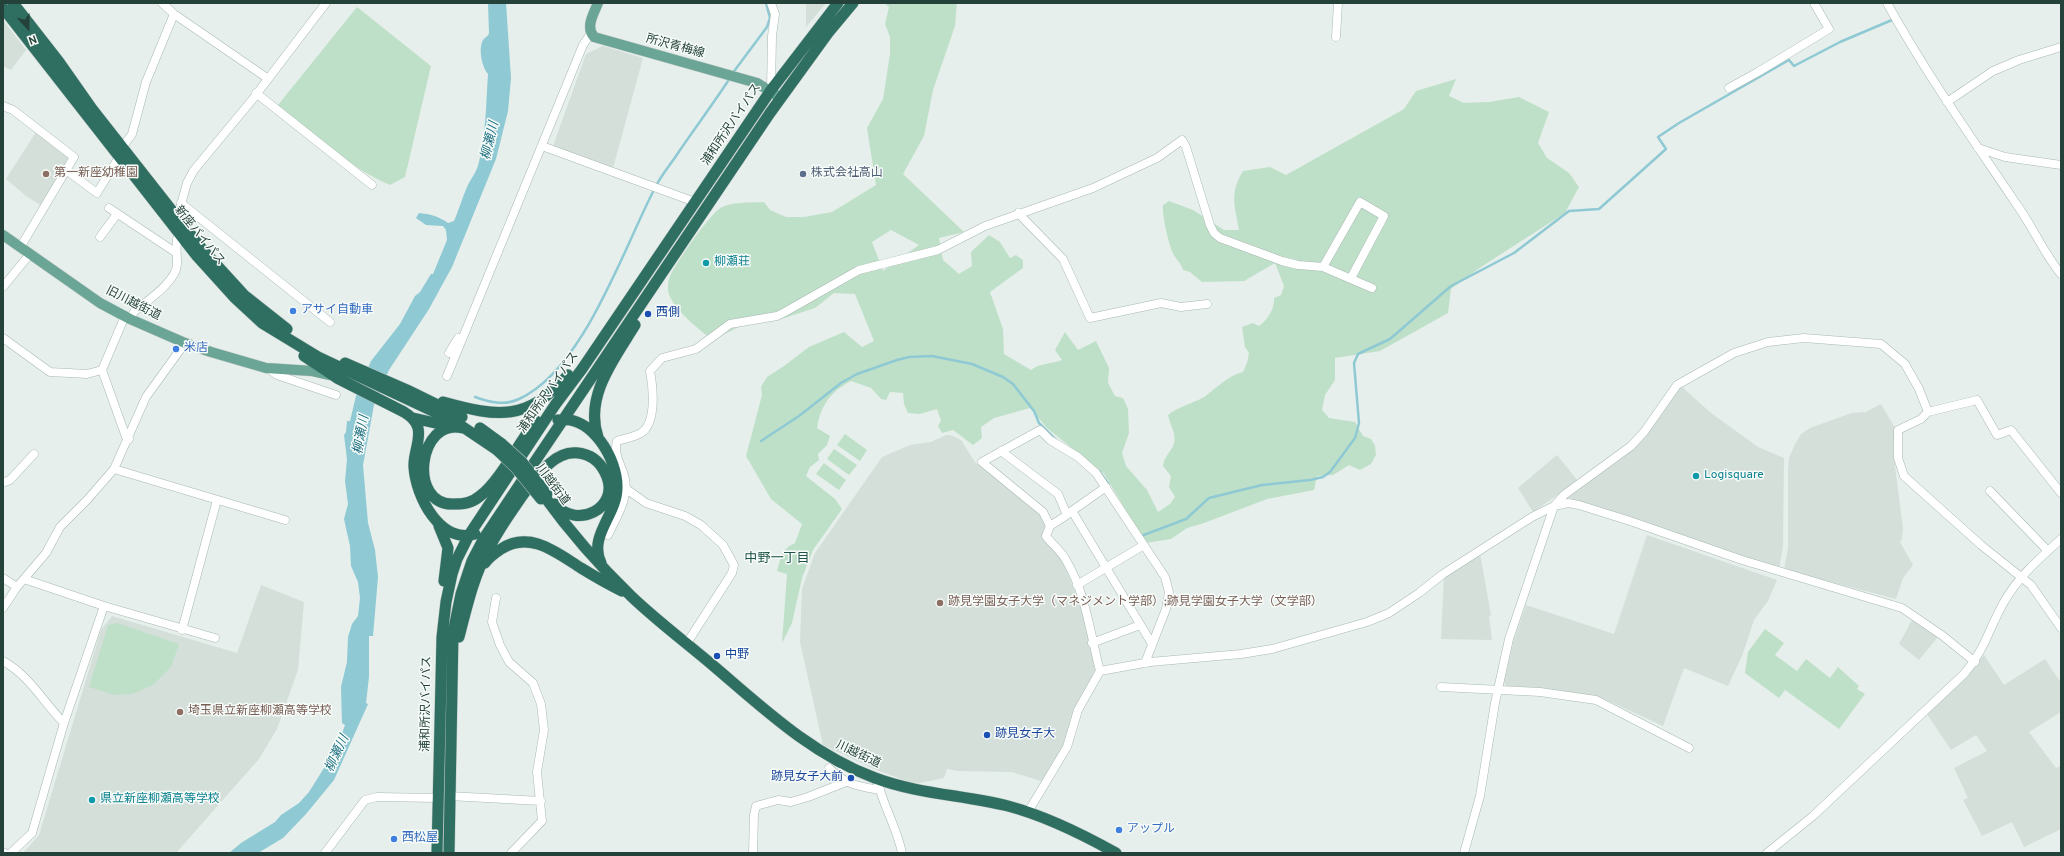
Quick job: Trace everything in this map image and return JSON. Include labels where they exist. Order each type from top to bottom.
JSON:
[{"type":"highway","name":"新座バイパス","points":[[13,3],[197,256],[235,298],[262,323],[318,357],[347,365]]},
{"type":"highway","name":"浦和所沢バイパス","points":[[449,853],[444,797],[440,694],[442,637],[446,602],[457,559],[469,535],[507,476],[771,90],[838,3]]},
{"type":"highway","name":"浦和所沢バイパス","points":[[437,853],[444,797],[457,609],[465,578],[472,561],[484,538],[678,249],[781,98],[852,3]]},
{"type":"highway","name":"新座バイパス","points":[[3,8],[121,153],[202,249],[244,295],[288,330],[313,346],[347,365],[413,395],[434,410]]},
{"type":"highway","points":[[604,568],[599,558],[597,542],[614,504],[617,487],[611,461],[599,439],[593,413],[599,391],[607,373],[678,249]]},
{"type":"highway","points":[[454,427],[439,433],[428,446],[423,468],[424,480],[430,492],[438,500],[451,504],[467,504],[479,497],[490,487],[568,376],[635,289]]},
{"type":"highway","points":[[262,323],[284,342],[340,380],[409,415],[473,433]]},
{"type":"highway","points":[[413,395],[473,410],[504,413],[520,411],[544,399],[568,376]]},
{"type":"highway","points":[[413,395],[465,419],[500,447]]},
{"type":"highway","name":"川越街道","points":[[434,410],[500,447]]},
{"type":"highway","name":"川越街道","points":[[434,410],[473,428],[500,447],[516,468],[544,496],[573,535],[628,595]]},
{"type":"highway","points":[[409,415],[416,423],[419,434],[414,465],[416,480],[422,498],[438,522],[445,537],[448,554],[437,632],[440,694]]},
{"type":"highway","points":[[507,476],[546,426],[552,422],[563,419],[582,423],[599,439]]},
{"type":"highway","points":[[452,666],[469,596],[489,547],[541,472],[558,457],[568,453],[578,452],[589,455],[598,461],[604,469],[608,481],[608,492],[604,503],[595,512],[578,517],[564,512],[544,496]]},
{"type":"highway","points":[[438,522],[452,533],[469,535],[484,529],[490,523],[521,476],[538,457]]},
{"type":"highway","name":"川越街道","points":[[544,496],[582,552],[628,595],[791,730],[818,749],[848,766],[877,779],[933,793],[986,801],[1028,812],[1083,835],[1116,853]]},
{"type":"highway","points":[[479,573],[492,556],[507,545],[522,542],[533,542],[556,552],[628,595]]},
{"type":"main road","points":[[591,33],[590,25],[598,3]]},
{"type":"main road","name":"所沢青梅線","points":[[591,33],[600,40],[757,83],[771,90],[781,98]]},
{"type":"main road","name":"旧川越街道","points":[[3,235],[21,246],[30,254],[100,303],[185,343],[266,368],[312,371],[340,380]]},
{"type":"street","points":[[162,3],[174,14],[268,78]]},
{"type":"street","points":[[771,3],[775,14],[772,36],[771,90]]},
{"type":"street","points":[[1336,37],[1338,3]]},
{"type":"street","points":[[1729,88],[1829,29],[1814,3]]},
{"type":"street","points":[[1887,3],[1908,40],[1947,102],[2017,204],[2042,247],[2061,274]]},
{"type":"street","points":[[322,4],[268,78],[194,170],[187,183],[181,205],[330,322]]},
{"type":"street","points":[[66,170],[97,193],[132,134],[146,82],[174,14]]},
{"type":"street","points":[[447,376],[583,45],[591,33]]},
{"type":"street","points":[[1947,102],[1993,72],[2019,60],[2061,47]]},
{"type":"street","points":[[256,93],[372,186]]},
{"type":"street","points":[[3,106],[13,110],[74,158],[21,246]]},
{"type":"street","points":[[608,535],[621,506],[625,488],[624,475],[614,451],[616,441],[640,434],[646,428],[655,401],[650,371],[662,358],[696,349],[730,324],[777,316],[859,270],[938,250],[968,234],[1018,213],[1093,188],[1157,158],[1182,140],[1186,147],[1210,225],[1217,235],[1237,246],[1282,261],[1323,267],[1352,278],[1372,288]]},
{"type":"street","points":[[542,146],[695,202]]},
{"type":"street","points":[[1978,148],[2005,157],[2061,165]]},
{"type":"street","points":[[1323,267],[1360,202],[1384,216],[1352,278]]},
{"type":"street","points":[[109,208],[175,252]]},
{"type":"street","points":[[1018,213],[1063,259],[1090,318],[1161,303],[1181,307],[1207,304]]},
{"type":"street","points":[[100,237],[117,214]]},
{"type":"street","points":[[129,439],[126,438],[102,370],[127,317],[175,275],[177,264],[175,252],[177,239]]},
{"type":"street","points":[[3,287],[30,254]]},
{"type":"street","points":[[449,353],[468,322]]},
{"type":"street","points":[[3,338],[50,372],[87,374],[102,370]]},
{"type":"street","points":[[1464,853],[1480,796],[1498,690],[1509,639],[1554,506],[1564,495],[1631,446],[1644,432],[1662,405],[1678,386],[1734,353],[1768,342],[1804,338],[1880,344],[1905,364],[1919,389],[1928,412]]},
{"type":"street","points":[[4,605],[46,553],[60,527],[88,499],[114,469],[129,439],[146,397],[185,343]]},
{"type":"street","points":[[266,368],[277,375],[336,395]]},
{"type":"street","points":[[2061,493],[2010,430],[1997,435],[1977,400],[1928,412],[1921,419],[1898,430],[1898,458],[1904,476],[1981,545],[2031,586],[2061,628]]},
{"type":"street","points":[[1050,526],[1043,512],[982,462],[1040,430],[1050,440],[1078,457],[1096,473],[1165,577],[1169,592],[1166,609],[1145,663]]},
{"type":"street","points":[[1001,451],[1058,494],[1107,568],[1152,644]]},
{"type":"street","points":[[3,481],[5,482],[10,480],[34,454]]},
{"type":"street","points":[[114,469],[285,520]]},
{"type":"street","points":[[1028,812],[1067,747],[1078,710],[1100,671],[1092,643],[1088,614],[1077,585],[1065,559],[1046,536],[1050,526],[1106,487]]},
{"type":"street","points":[[625,488],[646,502],[685,516],[701,525],[723,545],[734,565],[732,573],[687,643]]},
{"type":"street","points":[[1990,491],[2048,551]]},
{"type":"street","points":[[182,630],[217,500]]},
{"type":"street","points":[[1100,671],[1145,663],[1242,654],[1272,649],[1367,622],[1388,613],[1419,593],[1443,574],[1532,517],[1554,506],[1568,503],[1579,505],[1742,560],[1902,608],[1943,636],[1975,662]]},
{"type":"street","points":[[1767,853],[1813,816],[1964,674],[1975,662],[1984,647],[2003,603],[2021,577],[2061,539]]},
{"type":"street","points":[[1077,585],[1144,545]]},
{"type":"street","points":[[3,578],[18,587]]},
{"type":"street","points":[[24,580],[182,630],[215,638]]},
{"type":"street","points":[[496,598],[492,622],[500,645],[509,662],[533,684],[541,704],[544,730],[538,772],[542,821],[511,853]]},
{"type":"street","points":[[11,853],[32,833],[64,722],[104,606]]},
{"type":"street","points":[[1092,643],[1140,625]]},
{"type":"street","points":[[3,661],[11,665],[31,683],[64,722]]},
{"type":"street","points":[[1440,687],[1540,692],[1596,700],[1689,748]]},
{"type":"street","points":[[844,781],[848,766]]},
{"type":"street","points":[[829,768],[844,781],[854,786],[880,790]]},
{"type":"street","points":[[877,779],[880,790],[893,820],[902,853]]},
{"type":"street","points":[[753,853],[754,815],[756,806],[778,800],[791,802],[844,781]]},
{"type":"street","points":[[325,853],[365,800],[377,797],[444,797],[541,801]]},
{"type":"shaded area","points":[[806,3],[826,3],[806,27]]},
{"type":"shaded area","points":[[3,20],[26,50],[11,70],[3,66]]},
{"type":"shaded area","points":[[603,46],[643,58],[613,168],[553,146],[586,54]]},
{"type":"shaded area","points":[[36,132],[71,158],[42,206],[26,196],[6,179]]},
{"type":"shaded area","points":[[1681,386],[1711,413],[1758,447],[1784,458],[1783,547],[1779,569],[1569,498],[1568,494],[1616,463],[1629,452]]},
{"type":"shaded area","points":[[1881,404],[1895,428],[1893,450],[1903,529],[1902,539],[1900,542],[1913,565],[1903,578],[1896,599],[1784,570],[1788,548],[1789,458],[1795,444],[1801,434],[1810,428],[1852,413],[1866,412]]},
{"type":"shaded area","name":"跡見学園女子大学（マネジメント学部）;跡見学園女子大学（文学部）","points":[[946,435],[950,435],[961,440],[975,462],[1041,513],[1047,525],[1042,536],[1062,558],[1085,618],[1095,670],[1075,712],[1064,746],[1044,782],[1012,772],[958,771],[947,769],[944,778],[915,784],[874,769],[823,745],[800,642],[802,589],[815,553],[882,457],[910,445],[931,442]]},
{"type":"shaded area","points":[[1557,455],[1578,481],[1533,512],[1518,488]]},
{"type":"shaded area","points":[[1647,535],[1777,580],[1768,601],[1754,620],[1742,656],[1728,686],[1684,668],[1663,726],[1600,697],[1542,688],[1507,686],[1504,683],[1513,643],[1526,605],[1614,634]]},
{"type":"shaded area","points":[[1480,553],[1491,615],[1489,616],[1492,640],[1441,639],[1444,575]]},
{"type":"shaded area","name":"埼玉県立新座柳瀬高等学校","points":[[261,585],[304,602],[298,670],[277,729],[259,759],[176,853],[23,853],[39,835],[101,630],[112,616],[237,653]]},
{"type":"shaded area","points":[[1912,620],[1938,637],[1919,660],[1899,644]]},
{"type":"shaded area","points":[[1984,655],[2004,685],[2045,659],[2061,683],[2061,712],[2029,732],[2056,768],[2061,766],[2061,829],[2024,847],[2012,822],[1982,836],[1963,800],[1968,798],[1954,768],[1987,751],[1976,735],[1951,750],[1927,714],[1959,684]]},
{"type":"green space","points":[[884,3],[957,3],[955,26],[933,90],[924,136],[903,174],[964,232],[939,238],[943,260],[959,274],[972,266],[971,252],[989,235],[1000,242],[1010,258],[1016,255],[1023,260],[1023,268],[990,292],[1003,329],[1004,354],[1031,370],[1042,365],[1062,360],[1055,350],[1065,332],[1078,350],[1096,341],[1109,368],[1108,383],[1115,396],[1123,398],[1128,409],[1129,433],[1122,453],[1126,466],[1147,490],[1158,512],[1170,504],[1175,497],[1169,487],[1171,476],[1163,466],[1164,460],[1173,446],[1175,438],[1168,415],[1177,409],[1204,397],[1227,379],[1243,372],[1249,353],[1245,347],[1242,327],[1253,323],[1259,326],[1262,324],[1272,310],[1274,298],[1281,295],[1284,286],[1275,263],[1244,281],[1202,282],[1190,272],[1183,270],[1170,246],[1164,221],[1163,205],[1169,201],[1193,210],[1224,230],[1239,230],[1234,200],[1236,187],[1243,171],[1270,167],[1286,175],[1404,109],[1416,91],[1456,79],[1449,96],[1464,103],[1489,102],[1519,97],[1549,112],[1538,143],[1547,158],[1569,173],[1579,187],[1565,213],[1481,267],[1451,289],[1448,313],[1380,351],[1335,358],[1335,380],[1325,395],[1322,410],[1329,418],[1355,422],[1363,436],[1371,439],[1375,446],[1376,455],[1371,464],[1360,470],[1349,465],[1333,475],[1317,476],[1314,490],[1267,499],[1187,528],[1171,539],[1146,543],[1104,474],[1047,428],[1030,408],[994,418],[981,427],[982,438],[973,445],[953,430],[942,433],[938,426],[941,421],[937,409],[920,414],[908,413],[904,404],[903,393],[890,392],[886,400],[881,399],[871,388],[851,381],[844,385],[832,395],[821,412],[817,428],[830,436],[827,445],[818,454],[819,460],[810,467],[806,476],[835,499],[842,509],[813,550],[802,578],[792,623],[782,643],[787,574],[777,571],[783,554],[787,548],[795,543],[802,524],[771,499],[746,456],[762,395],[761,387],[767,377],[809,347],[844,332],[862,347],[874,341],[855,294],[834,293],[815,308],[778,320],[744,324],[713,340],[694,325],[674,304],[668,291],[668,281],[673,270],[692,241],[707,221],[724,206],[764,202],[770,210],[786,217],[804,217],[832,212],[876,185],[867,128],[883,99],[890,54],[890,37],[885,24],[889,7]],"holes":[[[891,230],[919,245],[883,271],[872,242]]]},
{"type":"green space","points":[[357,7],[431,66],[405,177],[390,185],[375,178],[346,159],[278,105]]},
{"type":"green space","points":[[845,434],[867,450],[860,461],[837,445]]},
{"type":"green space","points":[[834,449],[857,465],[849,475],[827,459]]},
{"type":"green space","points":[[824,463],[846,480],[839,490],[816,474]]},
{"type":"green space","points":[[117,623],[179,644],[171,667],[153,685],[132,694],[114,695],[89,687],[108,625]]},
{"type":"green space","points":[[1765,629],[1784,643],[1775,655],[1797,671],[1806,659],[1830,678],[1838,667],[1859,686],[1857,689],[1865,694],[1839,729],[1785,690],[1779,698],[1745,673],[1748,652]]},
{"type":"water","name":"柳瀬川","points":[[488,3],[506,3],[511,78],[508,111],[496,159],[452,267],[429,309],[389,370],[374,405],[363,465],[368,523],[375,550],[378,577],[373,636],[369,636],[369,677],[366,703],[368,704],[334,780],[306,814],[283,838],[258,853],[229,853],[241,843],[275,822],[281,815],[299,803],[309,792],[324,768],[332,750],[340,739],[345,725],[342,723],[341,687],[347,662],[348,637],[352,624],[358,616],[360,598],[358,582],[351,566],[350,546],[344,519],[348,504],[345,481],[347,459],[344,435],[346,432],[347,421],[350,421],[356,396],[371,361],[400,324],[415,296],[420,292],[431,274],[433,274],[447,240],[446,230],[443,226],[426,225],[416,218],[419,213],[434,216],[448,223],[454,221],[467,187],[478,166],[483,140],[486,107],[488,74],[482,63],[481,48],[483,40],[489,33]]},
{"type":"waterway","points":[[732,74],[767,27],[770,18],[766,3]]},
{"type":"waterway","points":[[1141,536],[1186,519],[1209,498],[1262,485],[1310,480],[1323,477],[1330,472],[1355,438],[1359,423],[1354,363],[1358,354],[1390,339],[1451,286],[1514,253],[1569,211],[1599,209],[1666,149],[1658,137],[1679,123],[1789,60],[1794,66],[1840,42],[1892,20]]},
{"type":"waterway","points":[[475,397],[491,402],[502,403],[519,399],[542,384],[563,362],[582,335],[600,304],[658,182],[730,78]]},
{"type":"waterway","points":[[761,441],[799,416],[841,383],[857,374],[909,357],[932,356],[972,364],[1003,377],[1013,384],[1034,411],[1039,423],[1056,440]]},
{"type":"waterway","points":[[1099,471],[1109,485]]},
{"type":"place","name":"第一新座幼稚園","points":[[46,174]]},
{"type":"place","name":"株式会社高山","points":[[803,174]]},
{"type":"place","name":"柳瀬荘","points":[[706,263]]},
{"type":"place","name":"アサイ自動車","points":[[293,311]]},
{"type":"place","name":"西側","points":[[648,314]]},
{"type":"place","name":"米店","points":[[176,349]]},
{"type":"place","name":"Logisquare","points":[[1696,476]]},
{"type":"place","name":"跡見学園女子大学（マネジメント学部）;跡見学園女子大学（文学部）","points":[[940,603]]},
{"type":"place","name":"中野","points":[[717,656]]},
{"type":"place","name":"埼玉県立新座柳瀬高等学校","points":[[180,712]]},
{"type":"place","name":"跡見女子大","points":[[987,735]]},
{"type":"place","name":"跡見女子大前","points":[[851,778]]},
{"type":"place","name":"県立新座柳瀬高等学校","points":[[92,800]]},
{"type":"place","name":"アップル","points":[[1119,830]]},
{"type":"place","name":"西松屋","points":[[394,839]]},
{"type":"district","name":"中野一丁目","points":[[777,559]]}]
